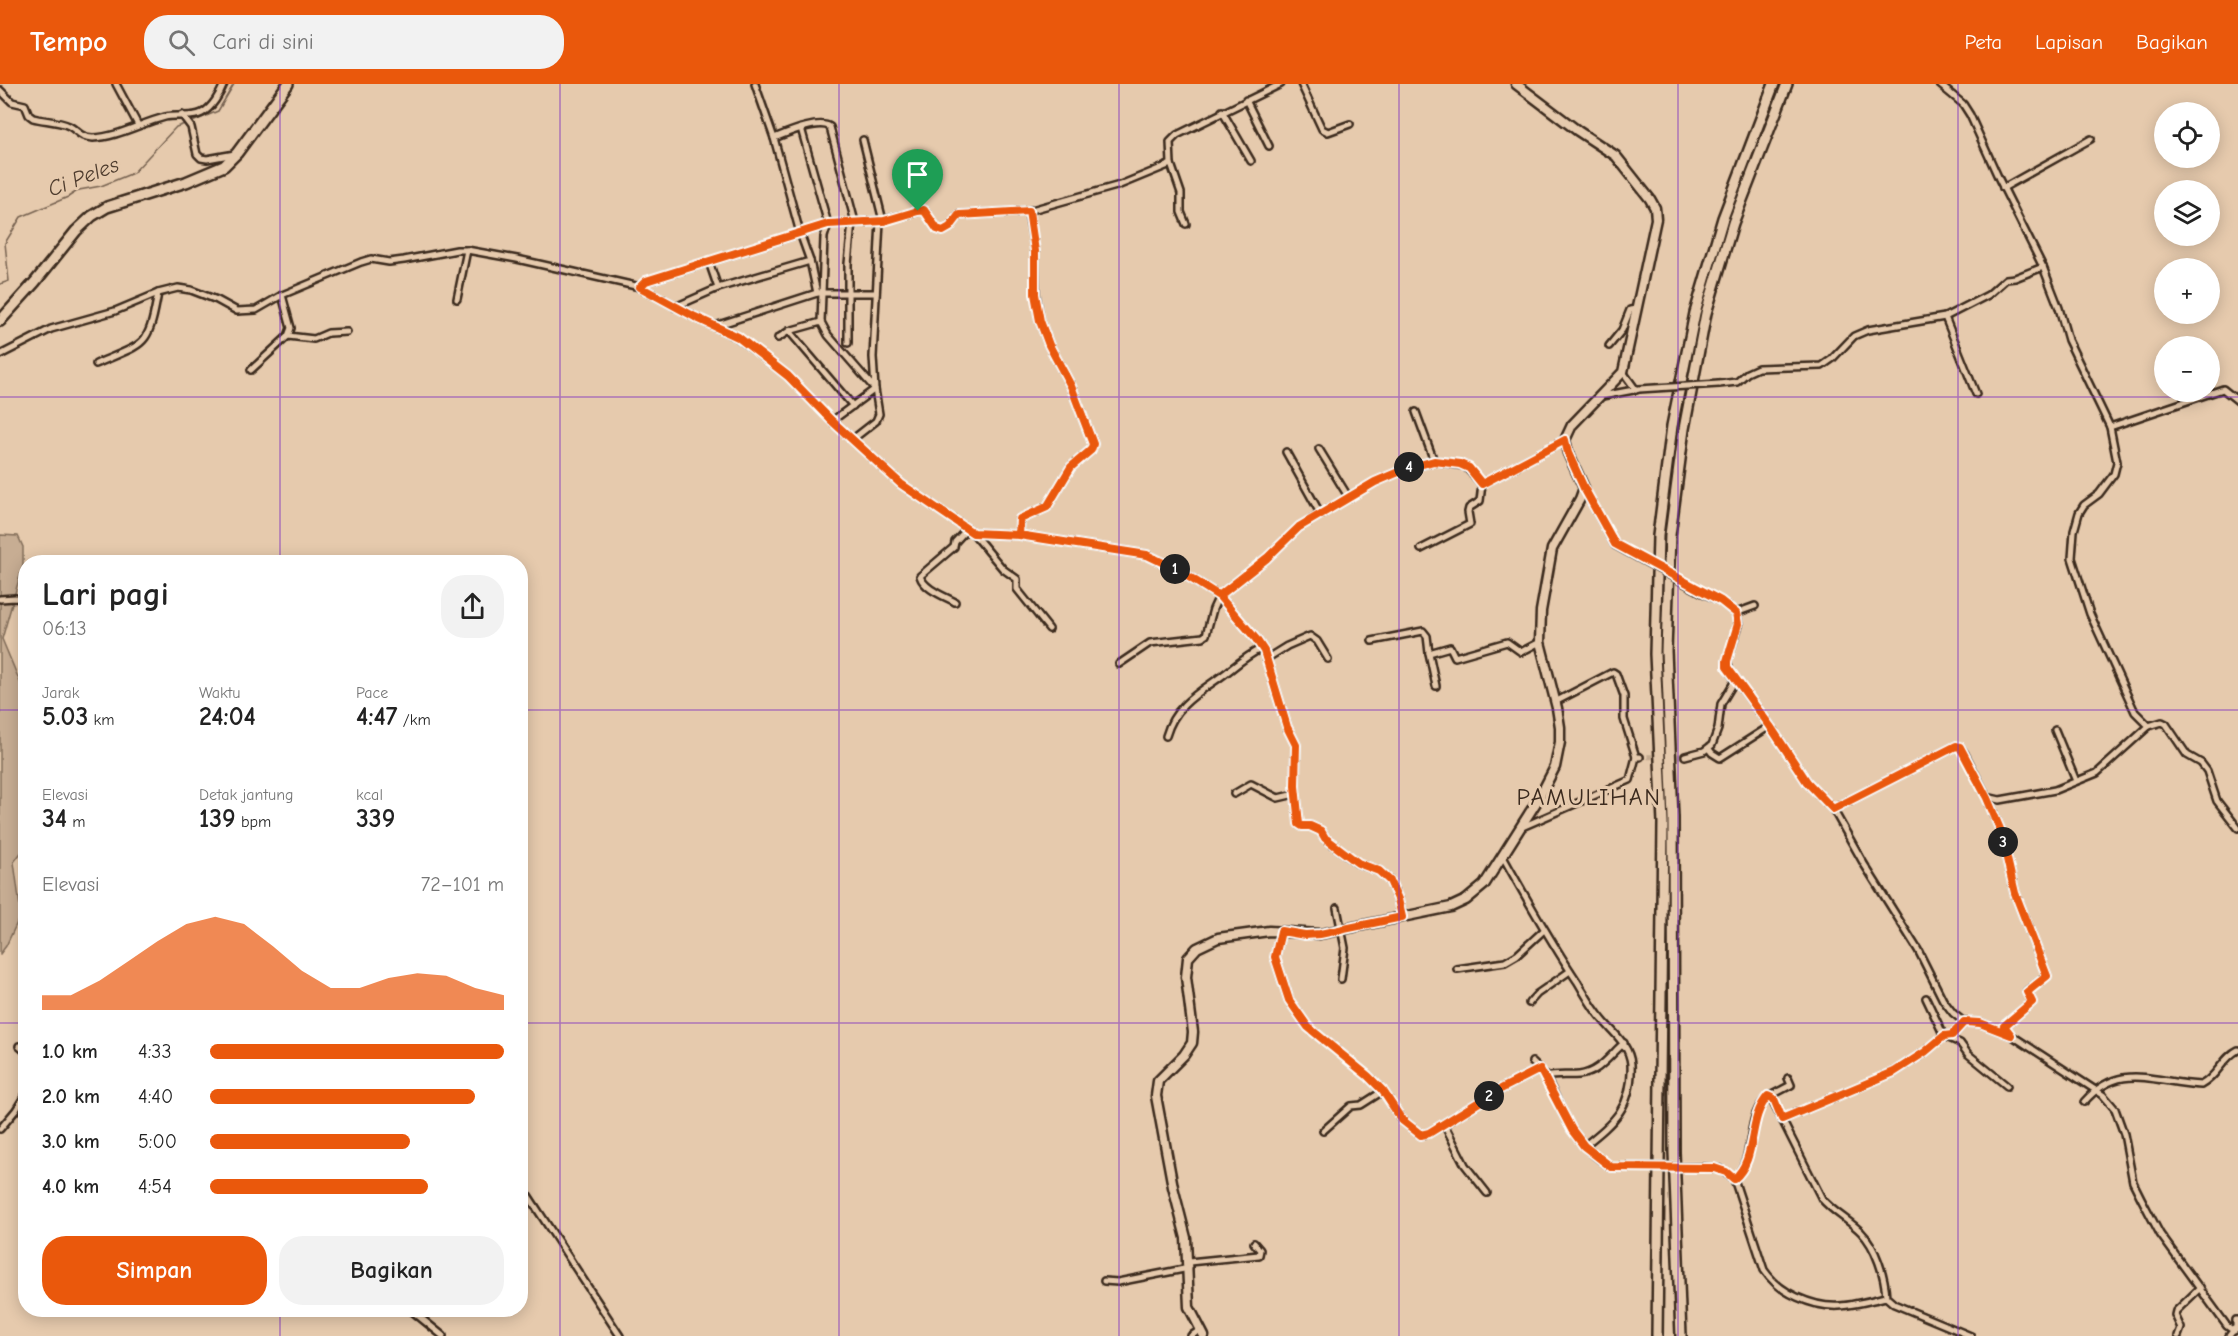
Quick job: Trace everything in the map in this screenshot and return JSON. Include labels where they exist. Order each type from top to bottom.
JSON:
[{"type":"highway","points":[[0,321],[28,291],[76,231],[99,211],[209,174],[224,166],[237,153],[288,84]]},
{"type":"highway","points":[[1658,1336],[1663,823],[1655,654],[1658,536],[1672,426],[1695,313],[1723,218],[1774,84]]},
{"type":"highway","points":[[1681,1336],[1674,1152],[1673,818],[1666,651],[1670,535],[1683,429],[1706,313],[1733,223],[1786,84]]},
{"type":"main road","points":[[1202,1333],[1189,1307],[1189,1265],[1185,1229],[1168,1165],[1156,1087],[1161,1077],[1184,1055],[1192,1043],[1193,1032],[1186,977],[1187,962],[1197,948],[1218,938],[1281,931],[1312,935],[1451,907],[1466,900],[1484,885],[1539,798],[1555,767],[1560,735],[1556,702],[1540,642],[1541,611],[1551,554],[1584,488],[1568,453],[1565,440],[1568,430],[1623,372],[1656,225],[1656,213],[1653,203],[1616,156],[1578,131],[1516,84]]},
{"type":"street","points":[[116,84],[138,125]]},
{"type":"street","points":[[0,90],[12,102],[25,105],[29,115],[33,118],[69,126],[76,133],[92,138],[128,130],[166,117],[186,120],[203,113],[221,92],[224,84]]},
{"type":"street","points":[[755,84],[774,138],[800,233],[820,292]]},
{"type":"street","points":[[1186,224],[1181,212],[1181,193],[1172,164],[1169,145],[1172,138],[1222,111],[1281,84]]},
{"type":"street","points":[[1301,84],[1322,129],[1328,132],[1350,124]]},
{"type":"street","points":[[1939,84],[1963,104],[2043,267],[2068,340],[2110,427],[2117,462],[2114,474],[2099,494],[2084,505],[2079,513],[2074,531],[2072,558],[2090,614],[2134,712],[2149,726]]},
{"type":"street","points":[[1246,100],[1269,146]]},
{"type":"street","points":[[1222,111],[1251,161]]},
{"type":"street","points":[[186,120],[197,154],[201,158],[207,159],[237,153]]},
{"type":"street","points":[[774,138],[801,128],[824,124],[830,127],[854,222],[848,292],[848,343]]},
{"type":"street","points":[[801,128],[828,224],[824,237],[820,292],[821,322],[828,335],[875,389]]},
{"type":"street","points":[[2004,188],[2091,139]]},
{"type":"street","points":[[853,439],[878,418],[879,409],[873,357],[882,221],[863,140]]},
{"type":"street","points":[[640,287],[646,281],[828,224],[882,221],[924,210],[937,229],[943,231],[950,227],[959,215],[1029,211],[1120,185],[1172,164]]},
{"type":"street","points":[[1019,535],[1020,519],[1047,507],[1071,467],[1091,450],[1093,444],[1071,386],[1049,345],[1040,321],[1035,294],[1035,251],[1029,211]]},
{"type":"street","points":[[457,299],[467,250]]},
{"type":"street","points":[[0,354],[51,329],[115,311],[158,293],[178,288],[191,290],[242,312],[256,310],[282,295],[371,259],[389,262],[467,250],[640,287],[675,307],[738,337],[788,376],[832,421],[901,484],[970,531],[1003,569],[1017,579],[1016,586],[1049,629]]},
{"type":"street","points":[[675,307],[718,288],[810,261]]},
{"type":"street","points":[[709,262],[718,288]]},
{"type":"street","points":[[1601,396],[1637,390],[1737,382],[1747,372],[1758,368],[1822,366],[1854,336],[1945,317],[1988,295],[2006,279],[2015,279],[2043,267]]},
{"type":"street","points":[[715,326],[820,292],[876,293]]},
{"type":"street","points":[[96,364],[142,343],[152,327],[158,293]]},
{"type":"street","points":[[251,370],[288,336],[291,328],[282,295]]},
{"type":"street","points":[[1609,346],[1625,324],[1630,310],[1636,309]]},
{"type":"street","points":[[1945,317],[1976,394]]},
{"type":"street","points":[[778,338],[821,322]]},
{"type":"street","points":[[288,336],[314,339],[328,333],[347,332]]},
{"type":"street","points":[[789,332],[853,406]]},
{"type":"street","points":[[1623,372],[1637,390]]},
{"type":"street","points":[[832,421],[875,389]]},
{"type":"street","points":[[2110,427],[2194,400],[2214,390],[2223,389],[2238,401]]},
{"type":"street","points":[[1416,412],[1434,461]]},
{"type":"street","points":[[1482,484],[1565,440]]},
{"type":"street","points":[[1319,449],[1348,498]]},
{"type":"street","points":[[1286,452],[1320,513]]},
{"type":"street","points":[[1119,663],[1150,643],[1206,635],[1219,596],[1267,558],[1299,527],[1320,513],[1375,482],[1408,468],[1434,461],[1465,465],[1482,484],[1480,501],[1468,512],[1470,524],[1421,549]]},
{"type":"street","points":[[1584,488],[1615,544],[1702,593],[1721,601],[1736,613],[1738,624],[1727,667],[1807,782],[1833,809],[1864,864],[1918,950],[1943,1000],[1964,1022],[1980,1023],[2011,1035],[2103,1095],[2115,1109],[2124,1134],[2133,1182],[2160,1234],[2227,1326],[2234,1332]]},
{"type":"street","points":[[955,602],[927,586],[921,581],[920,576],[954,548],[955,542],[970,531],[1019,535],[1147,555],[1178,570],[1219,596],[1262,648],[1266,659],[1287,727],[1296,745],[1295,794],[1299,824],[1321,831],[1325,838],[1358,863],[1379,871],[1390,881],[1398,899],[1402,917]]},
{"type":"street","points":[[0,599],[18,599]]},
{"type":"street","points":[[1736,613],[1755,606]]},
{"type":"street","points":[[1372,641],[1423,631],[1427,636],[1436,686]]},
{"type":"street","points":[[1266,659],[1310,636],[1317,641],[1328,659]]},
{"type":"street","points":[[1430,653],[1450,647],[1456,657],[1506,642],[1521,652],[1540,642]]},
{"type":"street","points":[[1166,736],[1179,708],[1190,697],[1230,670],[1242,659],[1262,648]]},
{"type":"street","points":[[1520,828],[1630,780],[1638,757],[1624,719],[1624,696],[1616,674],[1613,672],[1556,702]]},
{"type":"street","points":[[1685,756],[1709,749],[1718,729],[1721,704],[1736,679]]},
{"type":"street","points":[[1987,798],[2000,800],[2055,790],[2097,773],[2149,726],[2162,722],[2166,724],[2187,755],[2201,763],[2207,771],[2217,801],[2238,828]]},
{"type":"street","points":[[1709,749],[1720,758],[1770,726]]},
{"type":"street","points":[[2055,730],[2076,781]]},
{"type":"street","points":[[1833,809],[1956,746],[1960,747],[1987,798],[2000,829],[2015,893],[2047,976],[2027,992],[2032,1002],[2004,1026],[2011,1035]]},
{"type":"street","points":[[1234,794],[1251,784],[1278,798],[1295,794]]},
{"type":"street","points":[[1502,855],[1570,971],[1601,1018],[1624,1043],[1631,1062],[1630,1090],[1623,1109],[1606,1129],[1584,1146]]},
{"type":"street","points":[[1337,908],[1345,957],[1341,979]]},
{"type":"street","points":[[1457,969],[1505,962],[1517,955],[1544,930]]},
{"type":"street","points":[[1281,931],[1275,957],[1289,1000],[1308,1027],[1368,1076],[1383,1091],[1402,1120],[1421,1135],[1429,1133],[1497,1091],[1540,1069]]},
{"type":"street","points":[[1529,1003],[1537,994],[1570,971]]},
{"type":"street","points":[[1926,998],[1944,1036],[1960,1043],[1968,1054],[2007,1086]]},
{"type":"street","points":[[1782,1119],[1894,1072],[1925,1052],[1944,1036],[1952,1035],[1964,1022]]},
{"type":"street","points":[[1546,1077],[1560,1074],[1582,1075],[1594,1071],[1624,1043]]},
{"type":"street","points":[[2084,1102],[2095,1090],[2111,1080],[2125,1076],[2201,1084],[2213,1076],[2232,1053],[2238,1050]]},
{"type":"street","points":[[1532,1062],[1546,1077],[1572,1130],[1584,1146],[1611,1167],[1703,1167],[1720,1169],[1734,1179],[1764,1270],[1771,1281],[1780,1288],[1810,1303],[1823,1306],[1841,1306],[1886,1297]]},
{"type":"street","points":[[1734,1179],[1746,1161],[1757,1112],[1770,1096],[1791,1085],[1788,1078]]},
{"type":"street","points":[[1323,1131],[1349,1107],[1361,1105],[1383,1091]]},
{"type":"street","points":[[1770,1096],[1822,1199],[1862,1232],[1873,1250],[1886,1297],[1894,1304],[1971,1336]]},
{"type":"street","points":[[0,1129],[18,1107]]},
{"type":"street","points":[[1444,1124],[1465,1165],[1487,1193]]},
{"type":"street","points":[[528,1195],[620,1336]]},
{"type":"street","points":[[1104,1281],[1118,1282],[1189,1265],[1259,1255],[1260,1250],[1254,1243]]},
{"type":"street","points":[[2178,1336],[2181,1328],[2175,1316],[2176,1311],[2200,1288]]},
{"type":"street","points":[[420,1317],[443,1336]]},
{"type":"street","points":[[2234,1332],[2236,1320],[2238,1320]]},
{"type":"street","points":[[1191,1336],[1202,1333]]},
{"type":"shaded area","points":[[0,535],[18,536],[23,547],[23,555],[18,555],[18,583],[2,639],[18,677],[18,857],[14,862],[18,892],[18,920],[0,954]]},
{"type":"waterway","name":"Ci Peles","points":[[190,123],[218,111],[234,84]]},
{"type":"waterway","name":"Ci Peles","points":[[0,284],[9,281],[5,243],[21,217],[79,190],[101,186],[133,173],[176,127],[185,124]]},
{"type":"tunnel","points":[[1640,757],[1685,756]]},
{"type":"district","name":"PAMULIHAN","points":[[1589,797]]},
{"type":"route","points":[[918,211],[884,221],[828,224],[646,281],[640,287],[675,307],[738,337],[788,376],[832,421],[901,484],[973,533],[1019,535],[1147,555],[1178,570],[1219,596],[1264,651],[1287,727],[1296,745],[1295,786],[1299,824],[1321,831],[1325,838],[1358,863],[1379,871],[1390,881],[1398,899],[1402,917],[1320,934],[1305,935],[1281,931],[1275,957],[1289,1000],[1308,1027],[1354,1067],[1368,1076],[1383,1091],[1402,1120],[1418,1133],[1421,1135],[1429,1133],[1497,1091],[1540,1069],[1572,1130],[1584,1146],[1611,1167],[1714,1168],[1726,1172],[1734,1179],[1746,1161],[1757,1112],[1768,1096],[1774,1099],[1782,1119],[1894,1072],[1925,1052],[1944,1036],[1952,1035],[1964,1022],[1980,1023],[2011,1035],[2004,1026],[2032,1002],[2027,992],[2047,976],[2015,893],[2000,829],[1987,798],[1960,747],[1956,746],[1833,809],[1807,782],[1727,667],[1737,631],[1736,613],[1721,601],[1702,593],[1615,544],[1597,515],[1581,478],[1571,462],[1565,440],[1482,484],[1465,465],[1434,461],[1424,462],[1375,482],[1299,527],[1267,558],[1219,596],[1178,570],[1147,555],[1083,545],[1019,535],[1020,519],[1047,507],[1071,467],[1093,447],[1091,435],[1071,386],[1045,338],[1040,321],[1035,294],[1035,251],[1029,211],[959,215],[950,227],[943,231],[937,229],[924,210],[918,211]]}]
